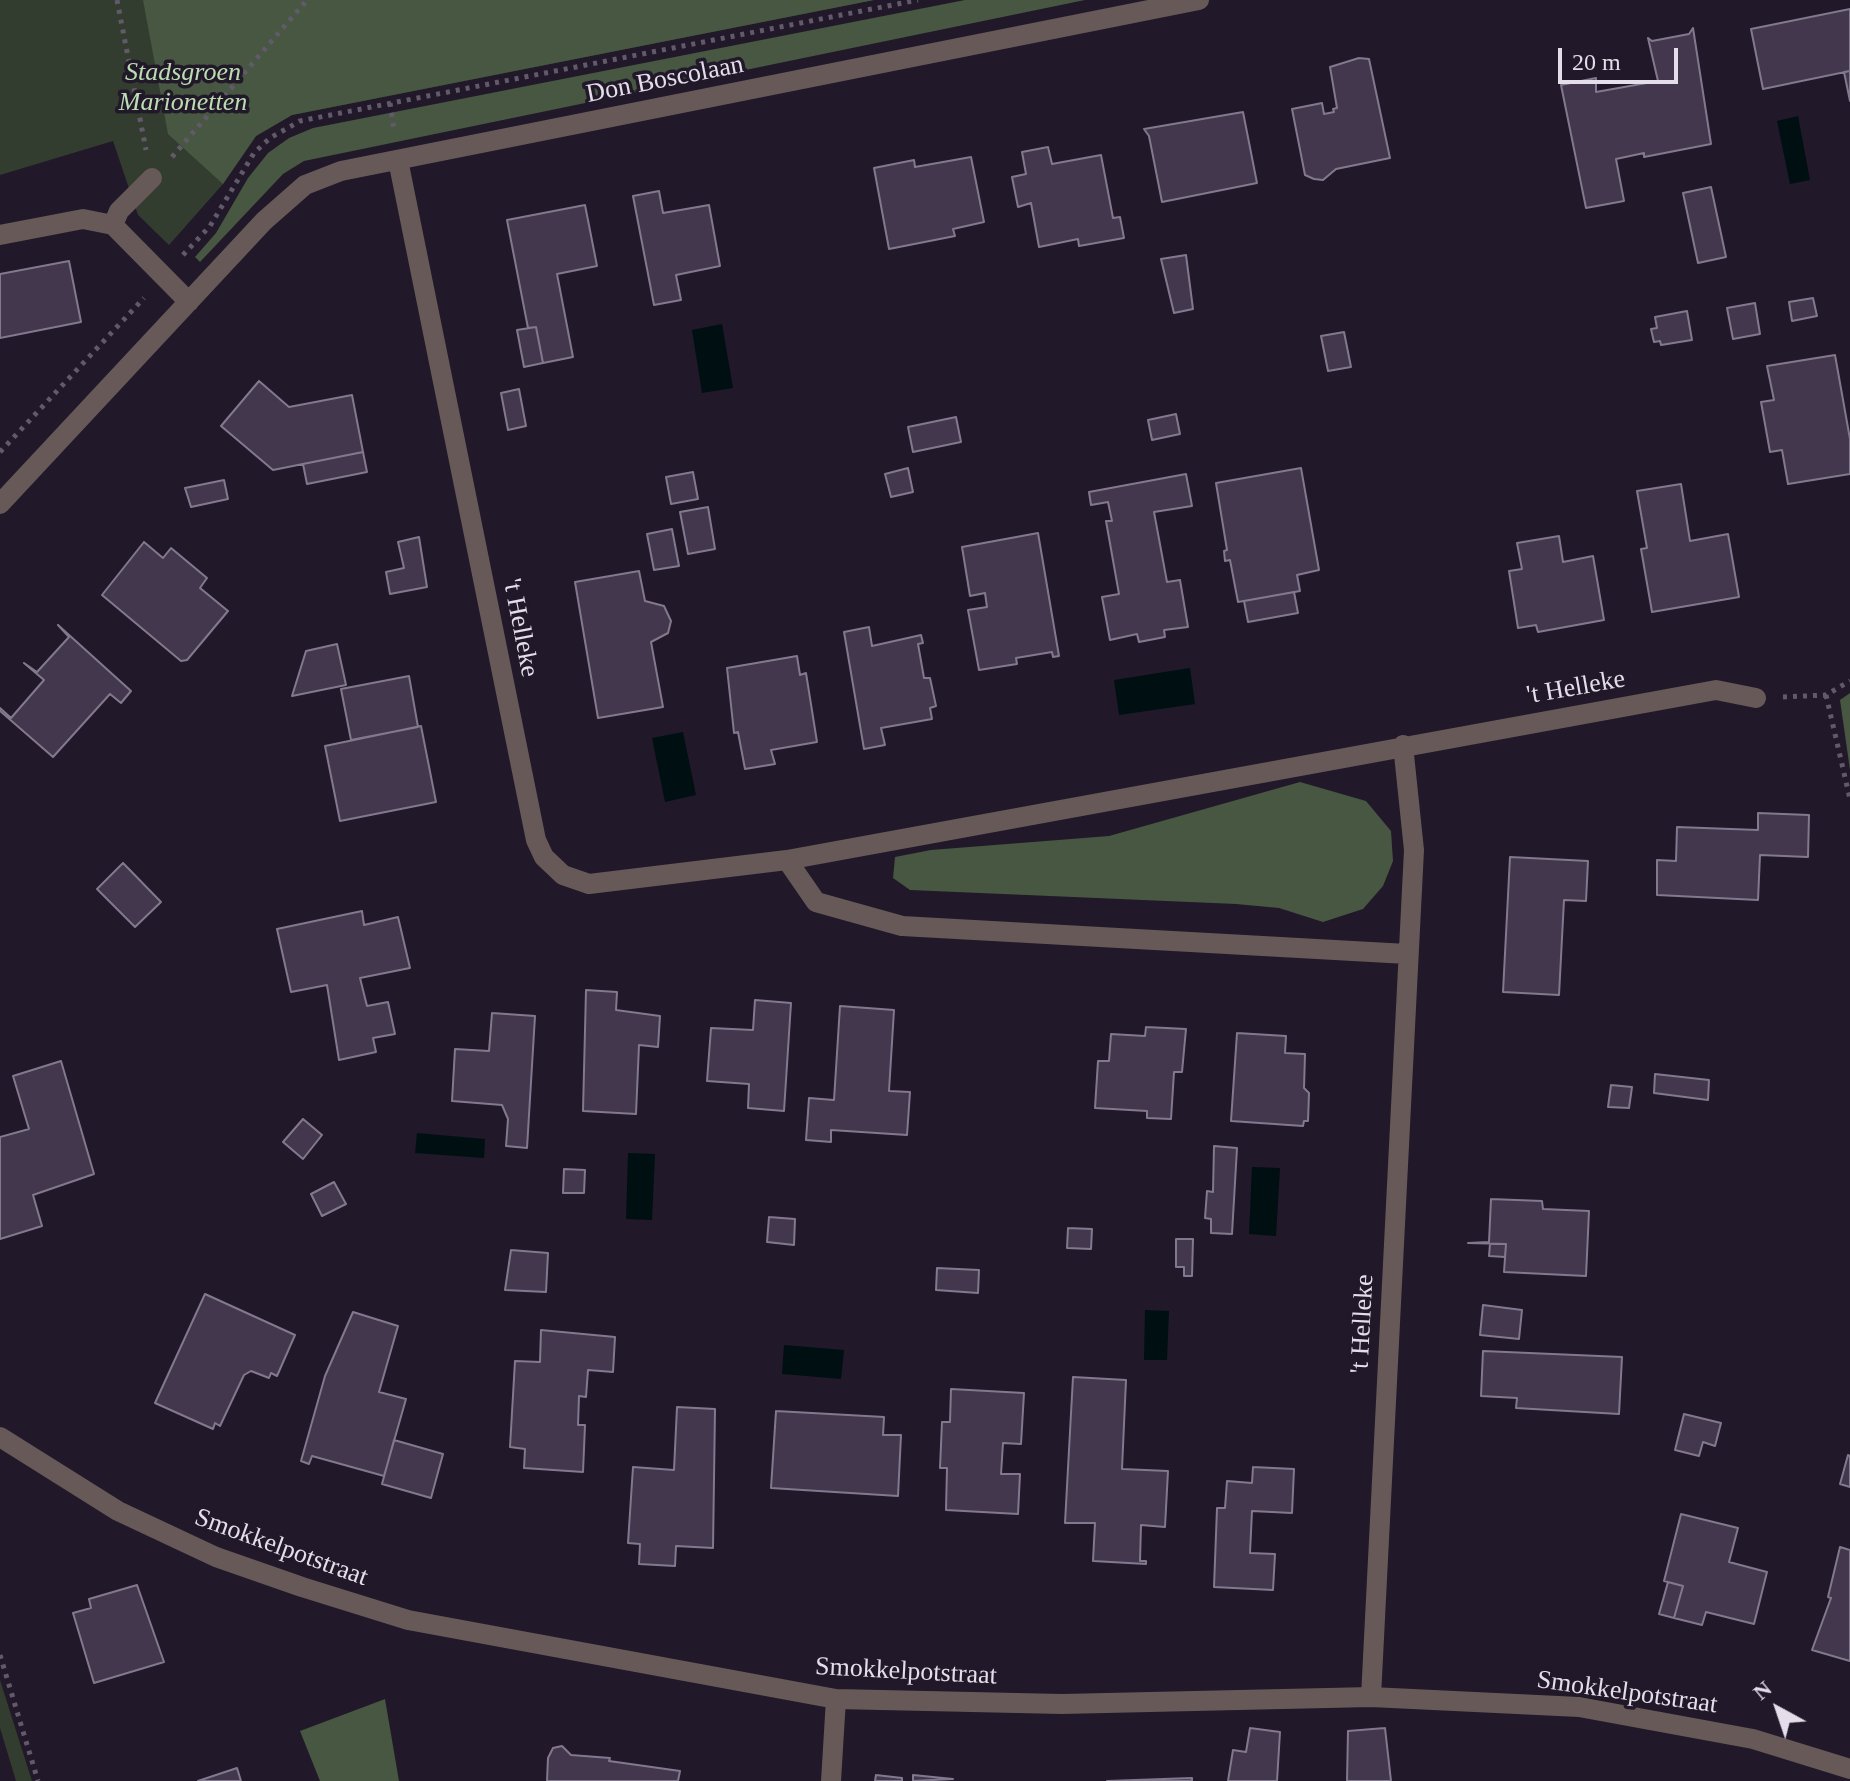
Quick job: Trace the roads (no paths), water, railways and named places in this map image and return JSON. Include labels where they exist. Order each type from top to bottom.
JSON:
[{"type":"street","name":"Don Boscolaan","points":[[0,504],[264,221],[305,185],[341,171],[1199,0]]},
{"type":"street","name":"'t Helleke","points":[[398,160],[536,840],[544,857],[563,875],[589,884],[787,860],[1716,690],[1756,698]]},
{"type":"street","points":[[113,225],[119,211],[152,178]]},
{"type":"street","points":[[0,235],[83,219],[113,225],[189,302]]},
{"type":"street","name":"'t Helleke","points":[[1371,1697],[1414,850],[1403,745]]},
{"type":"street","points":[[787,860],[816,902],[902,926],[1407,954]]},
{"type":"street","name":"Smokkelpotstraat","points":[[0,1437],[118,1511],[216,1557],[317,1592],[408,1620],[836,1699],[1062,1704],[1371,1697],[1579,1707],[1753,1739],[1850,1769]]},
{"type":"street","points":[[831,1781],[836,1699]]},
{"type":"park label","name":"Stadsgroen Marionetten","points":[[183,88]]}]
